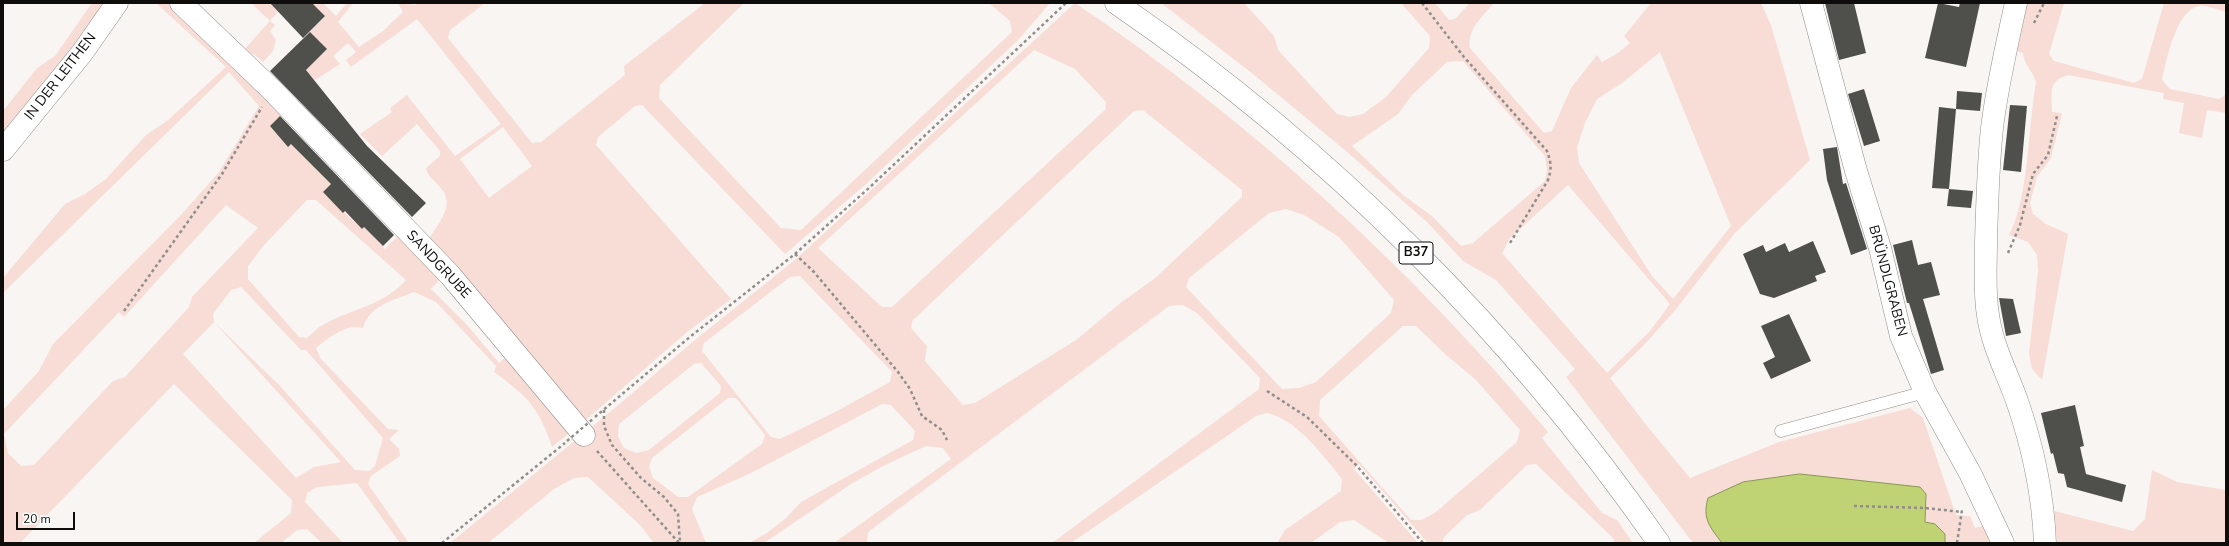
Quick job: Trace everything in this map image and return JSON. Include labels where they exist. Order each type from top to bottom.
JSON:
[{"type":"street","name":"IN DER LEITHEN","points":[[3,150],[82,53],[117,3]]},
{"type":"street","name":"SANDGRUBE","points":[[181,3],[272,90],[450,275],[581,431]]},
{"type":"street","name":"BRÜNDLGRABEN","points":[[1811,3],[1856,171],[1880,248],[1901,336],[1925,392],[1970,473],[2003,543]]},
{"type":"street","points":[[2016,3],[1992,128],[1987,210],[1986,291],[1988,315],[1995,345],[2029,438],[2038,474],[2044,517],[2045,543]]},
{"type":"street","name":"B37","points":[[1121,6],[1179,48],[1270,119],[1354,192],[1426,262],[1486,324],[1545,392],[1659,543]]},
{"type":"lane","points":[[1781,431],[1925,392]]},
{"type":"path","points":[[442,543],[581,431],[691,336],[795,254],[870,187],[1066,3]]},
{"type":"path","points":[[1422,3],[1464,57],[1547,151],[1551,160],[1552,170],[1548,180],[1510,243]]},
{"type":"path","points":[[124,311],[222,174],[272,90]]},
{"type":"path","points":[[2006,257],[2020,224],[2033,174],[2048,155],[2057,116]]},
{"type":"path","points":[[795,254],[814,272],[845,311],[898,372],[910,389],[922,416],[942,430],[947,440]]},
{"type":"path","points":[[1267,391],[1307,417],[1357,466],[1423,543]]},
{"type":"path","points":[[604,410],[604,426],[612,445],[641,478],[664,497],[678,514],[679,543]]},
{"type":"path","points":[[581,431],[679,543]]},
{"type":"path","points":[[1854,506],[1925,508],[1962,512],[1957,543]]},
{"type":"shaded area","points":[[92,3],[110,3],[3,142],[3,111],[37,68],[55,56]]},
{"type":"shaded area","points":[[156,3],[173,3],[283,113],[270,126],[288,146],[292,143],[331,184],[323,192],[362,229],[364,227],[385,249],[398,236],[442,277],[430,290],[432,290],[467,325],[499,363],[508,355],[573,430],[552,447],[537,412],[523,396],[494,372],[496,366],[436,302],[414,292],[384,304],[371,314],[366,320],[363,328],[357,327],[344,329],[316,348],[321,359],[388,429],[399,430],[389,439],[399,449],[400,456],[371,476],[368,484],[409,543],[400,543],[357,483],[317,487],[307,493],[305,502],[343,543],[322,543],[307,529],[297,530],[281,543],[254,543],[291,513],[292,500],[174,384],[20,543],[3,543],[3,410],[39,371],[53,344],[180,216],[219,172],[259,106],[229,72],[3,293],[3,278],[65,204],[85,194],[106,179],[146,135],[167,121],[226,67]],"holes":[[[307,200],[316,200],[406,280],[397,289],[376,302],[332,320],[319,327],[307,338],[299,337],[248,279],[248,266],[265,244]],[[226,205],[258,228],[192,297],[189,307],[125,377],[113,381],[34,465],[21,466],[8,453],[4,434],[119,312],[124,317]],[[241,287],[301,350],[306,350],[383,438],[375,466],[369,471],[355,470],[280,386],[214,322],[213,314],[231,290]],[[214,322],[341,462],[314,467],[296,478],[183,354]]]},
{"type":"shaded area","points":[[251,3],[270,3],[278,12],[270,21]]},
{"type":"shaded area","points":[[312,3],[323,3],[336,16],[347,3],[353,3],[338,22],[359,47],[383,31],[403,12],[398,3],[415,5],[418,3],[485,3],[450,30],[448,38],[532,143],[541,142],[625,75],[624,66],[705,3],[744,3],[660,85],[659,98],[781,228],[801,230],[1012,32],[1010,21],[989,3],[1050,3],[1019,39],[866,184],[785,254],[642,105],[635,106],[598,137],[596,145],[731,299],[687,332],[580,425],[428,241],[444,214],[447,200],[439,186],[429,176],[426,168],[440,156],[440,151],[417,124],[382,156],[360,134],[392,112],[390,108],[407,95],[455,156],[501,124],[417,19],[351,67],[346,60],[356,52],[348,43],[333,56],[340,64],[315,80],[306,71],[318,57],[302,40],[325,16]],"holes":[[[503,127],[532,166],[489,198],[460,159]]]},
{"type":"shaded area","points":[[1075,3],[1141,49],[1205,97],[1266,148],[1385,255],[1441,312],[1548,432],[1542,438],[1602,513],[1617,520],[1633,543],[1613,543],[1614,539],[1536,464],[1527,465],[1480,510],[1467,515],[1443,538],[1443,543],[1428,543],[1359,464],[1354,469],[1418,543],[1389,543],[1354,520],[1340,522],[1311,543],[1277,543],[1285,530],[1341,491],[1342,479],[1311,442],[1301,433],[1282,418],[1268,413],[1256,416],[1071,543],[1052,543],[1259,389],[1260,378],[1197,313],[1183,305],[1169,306],[868,532],[867,543],[834,543],[951,459],[943,448],[926,446],[883,466],[851,484],[764,543],[749,543],[767,533],[786,518],[801,502],[913,440],[915,431],[891,405],[882,404],[751,473],[697,497],[692,509],[706,543],[654,543],[640,525],[588,477],[574,478],[554,489],[488,543],[450,543],[610,412],[695,340],[796,259]],"holes":[[[1034,50],[1075,69],[1106,102],[1105,110],[892,307],[882,307],[818,248]],[[1143,110],[1242,190],[1242,197],[1154,279],[1123,301],[1076,340],[975,403],[963,405],[925,361],[927,346],[911,328],[912,321],[1134,111]],[[1286,209],[1304,215],[1339,237],[1394,300],[1391,313],[1316,382],[1299,388],[1282,389],[1186,287],[1189,278],[1269,213]],[[800,276],[892,372],[890,382],[837,411],[780,439],[771,437],[702,351],[704,343],[790,277]],[[1403,326],[1416,326],[1445,354],[1476,380],[1520,430],[1517,442],[1436,512],[1422,520],[1411,520],[1319,416],[1320,400]],[[701,363],[721,386],[720,393],[649,450],[637,453],[624,448],[618,437],[619,424],[694,364]],[[728,398],[736,398],[765,435],[762,444],[688,497],[678,497],[653,478],[649,467],[652,458]]]},
{"type":"shaded area","points":[[1161,3],[1244,3],[1274,36],[1278,50],[1337,114],[1349,117],[1363,114],[1386,97],[1429,48],[1430,36],[1401,3],[1435,3],[1449,20],[1455,19],[1470,3],[1494,3],[1480,18],[1473,29],[1470,48],[1544,133],[1552,131],[1571,88],[1597,55],[1602,62],[1618,53],[1630,43],[1624,36],[1651,3],[1761,3],[1771,25],[1810,160],[1734,234],[1677,308],[1644,345],[1610,378],[1690,478],[1779,442],[1910,408],[1923,418],[1956,515],[1970,516],[1975,528],[1986,525],[1993,543],[1693,543],[1566,377],[1575,369],[1496,280],[1463,261],[1428,223],[1346,151],[1253,74]],"holes":[[[1660,52],[1731,226],[1673,299],[1652,276],[1579,163],[1577,147],[1585,123],[1597,99],[1622,83]],[[1463,61],[1545,156],[1547,169],[1545,181],[1473,243],[1461,246],[1432,216],[1403,195],[1352,146],[1398,114],[1412,95],[1447,62]],[[1568,185],[1670,304],[1650,331],[1607,373],[1502,253],[1510,238]]]},
{"type":"shaded area","points":[[2027,3],[2064,3],[2049,54],[2054,61],[2134,83],[2142,79],[2164,3],[2219,3],[2226,5],[2226,12],[2199,6],[2191,10],[2184,17],[2173,37],[2162,80],[2170,89],[2219,99],[2225,95],[2226,92],[2226,113],[2207,110],[2202,138],[2179,133],[2184,103],[2163,99],[2164,93],[2068,75],[2061,78],[2054,84],[2052,89],[2052,112],[2062,113],[2051,158],[2037,177],[2030,203],[2033,214],[2046,224],[2068,234],[2042,380],[2032,369],[2029,354],[2038,271],[2037,255],[2028,242],[2009,235],[2016,219],[2021,201],[2036,82],[2025,61],[2023,53],[2016,51]]},
{"type":"shaded area","points":[[270,21],[275,25],[270,31],[276,40],[273,51],[263,62],[254,54],[246,55],[242,52]]},
{"type":"shaded area","points":[[2152,470],[2177,482],[2226,490],[2226,543],[2057,543],[2054,511],[2133,531],[2145,519]]},
{"type":"shaded area","points":[[1800,474],[1920,487],[1926,494],[1925,522],[1935,524],[1945,534],[1945,543],[1722,543],[1708,522],[1706,505],[1708,498],[1743,482]]},
{"type":"building","points":[[270,3],[312,3],[325,16],[303,38]]},
{"type":"building","points":[[1825,3],[1854,3],[1866,53],[1839,60]]},
{"type":"building","points":[[1938,3],[1959,7],[1960,3],[1980,3],[1966,67],[1925,58]]},
{"type":"building","points":[[310,32],[327,49],[306,70],[367,146],[426,203],[412,217],[270,71]]},
{"type":"building","points":[[1864,89],[1880,141],[1864,146],[1848,94]]},
{"type":"building","points":[[1957,91],[1982,93],[1980,111],[1956,109]]},
{"type":"building","points":[[2010,105],[2027,106],[2021,172],[2003,170]]},
{"type":"building","points":[[1939,107],[1956,109],[1949,189],[1932,188]]},
{"type":"building","points":[[280,116],[394,235],[383,246],[364,227],[362,229],[345,211],[343,213],[323,192],[331,184],[291,144],[288,147],[270,126]]},
{"type":"building","points":[[1837,147],[1843,184],[1846,183],[1867,249],[1851,255],[1827,180],[1823,149]]},
{"type":"building","points":[[1949,189],[1973,191],[1971,208],[1947,206]]},
{"type":"building","points":[[1912,240],[1918,265],[1931,262],[1940,295],[1923,299],[1944,370],[1931,374],[1909,303],[1907,303],[1893,245]]},
{"type":"building","points":[[1813,241],[1826,272],[1815,276],[1817,281],[1774,298],[1760,294],[1743,254],[1763,245],[1766,252],[1785,243],[1789,252]]},
{"type":"building","points":[[1999,298],[2013,299],[2021,333],[2006,336]]},
{"type":"building","points":[[1789,314],[1811,361],[1771,379],[1763,363],[1775,357],[1761,326]]},
{"type":"building","points":[[2075,405],[2084,446],[2080,447],[2086,474],[2126,485],[2122,502],[2067,487],[2064,474],[2058,473],[2053,453],[2051,454],[2041,413]]}]
